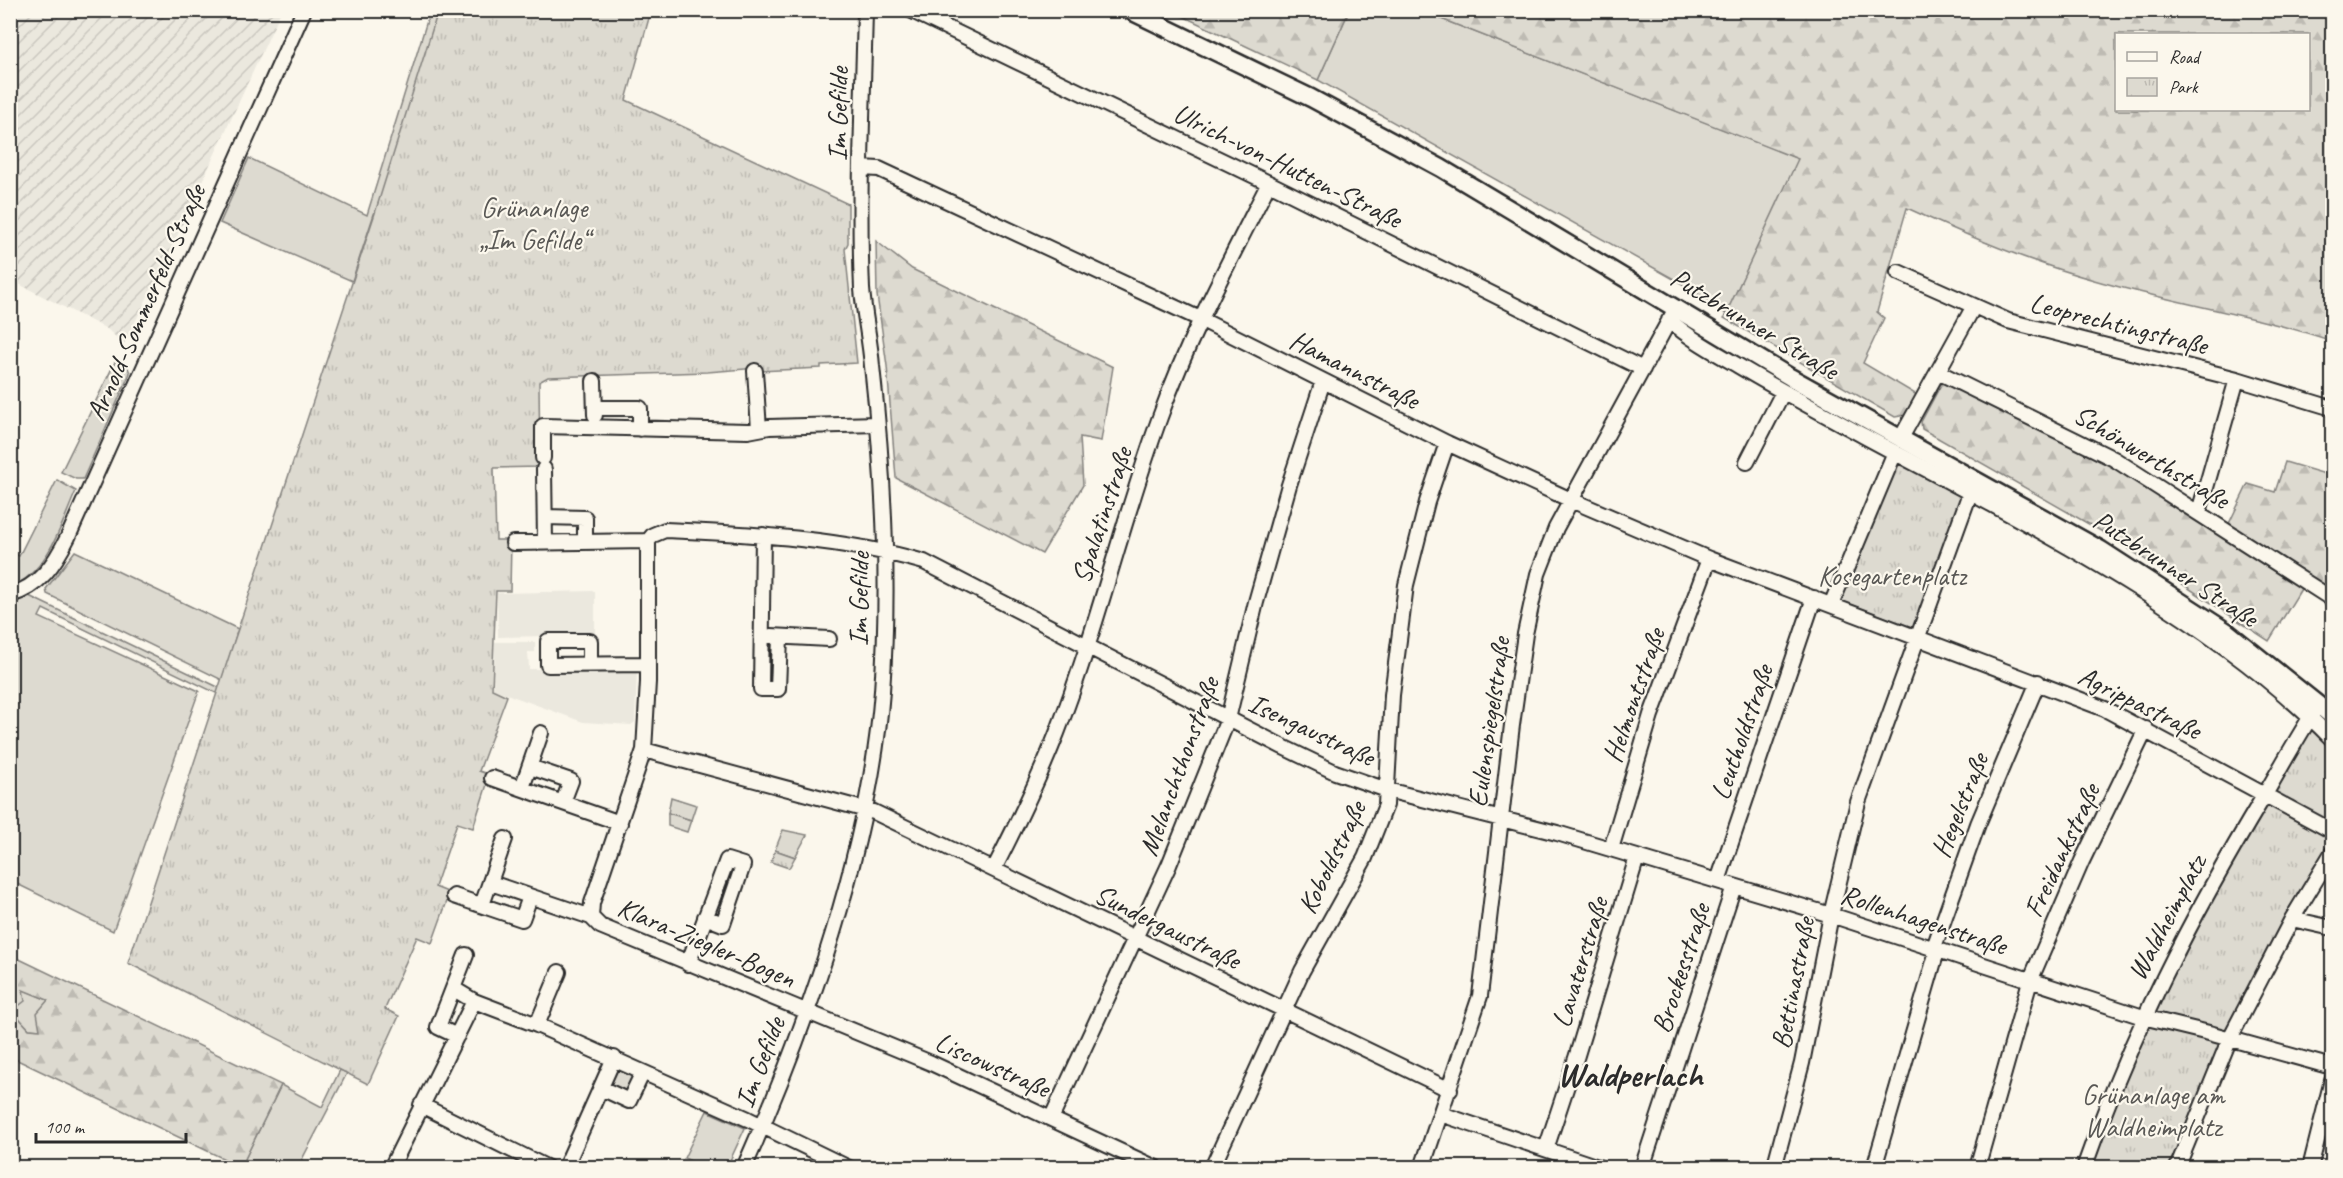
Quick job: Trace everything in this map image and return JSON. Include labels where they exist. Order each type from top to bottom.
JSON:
[{"type":"main road","name":"Putzbrunner Straße","points":[[1129,10],[1233,59],[1450,174],[1673,314],[1790,377],[1898,445],[2037,513],[2154,582],[2226,631],[2315,710],[2332,716]]},
{"type":"street","name":"Arnold-Sommerfeld-Straße","points":[[10,595],[30,587],[45,574],[65,544],[304,10]]},
{"type":"street","name":"Im Gefilde","points":[[744,1167],[763,1126],[806,1011],[847,881],[874,754],[882,688],[885,552],[877,424],[862,292],[865,10]]},
{"type":"street","name":"Ulrich-von-Hutten-Straße","points":[[910,10],[1269,183],[1643,369]]},
{"type":"street","name":"Hamannstraße","points":[[862,168],[879,170],[1200,319],[1447,443],[1571,500],[1709,559],[1831,605]]},
{"type":"street","name":"Spalatinstraße","points":[[994,869],[1021,817],[1057,733],[1087,646],[1144,462],[1200,319],[1269,183]]},
{"type":"street","name":"Leoprechtingstraße","points":[[1898,272],[2008,321],[2237,379],[2332,408]]},
{"type":"street","points":[[1970,493],[1916,638],[1831,605],[1898,445],[1974,306]]},
{"type":"street","name":"Eulenspiegelstraße","points":[[1422,1167],[1480,996],[1500,818],[1525,634],[1536,584],[1556,528],[1673,314]]},
{"type":"street","name":"Putzbrunner Straße","points":[[1673,314],[1700,343],[1783,392],[1898,445],[1970,493],[2077,553],[2195,627],[2315,710],[2332,739]]},
{"type":"street","points":[[754,371],[759,429]]},
{"type":"street","name":"Schönwerthstraße","points":[[1938,372],[2114,459],[2332,599]]},
{"type":"street","points":[[2199,512],[2237,379]]},
{"type":"street","points":[[594,381],[595,429]]},
{"type":"street","name":"Melanchthonstraße","points":[[1051,1119],[1136,938],[1200,792],[1228,719],[1281,514],[1323,381]]},
{"type":"street","points":[[1746,462],[1783,392]]},
{"type":"street","points":[[595,408],[640,408],[640,429]]},
{"type":"street","points":[[545,542],[543,426],[595,429],[759,429],[877,424]]},
{"type":"street","name":"Koboldstraße","points":[[1212,1167],[1302,971],[1365,858],[1386,805],[1392,695],[1406,585],[1427,502],[1447,443]]},
{"type":"street","points":[[545,517],[585,518],[585,541]]},
{"type":"street","points":[[513,543],[648,542],[653,535],[665,530],[763,535],[761,689],[778,689],[780,637]]},
{"type":"street","name":"Isengaustraße","points":[[763,535],[885,552],[924,562],[1335,772],[1387,790],[1500,818]]},
{"type":"street","name":"Klara-Ziegler-Bogen","points":[[591,917],[592,903],[644,750],[648,664],[648,542]]},
{"type":"street","name":"Helmontstraße","points":[[1611,849],[1651,715],[1709,559]]},
{"type":"street","name":"Leutholdstraße","points":[[1718,881],[1814,598]]},
{"type":"street","points":[[763,636],[829,639]]},
{"type":"street","name":"Agrippastraße","points":[[1916,638],[2105,709],[2332,831]]},
{"type":"street","name":"Bettinastraße","points":[[1773,1167],[1802,1063],[1831,915],[1858,802],[1916,638]]},
{"type":"street","points":[[590,664],[648,664]]},
{"type":"street","name":"Hegelstraße","points":[[1874,1167],[1935,950],[1974,835],[2038,682]]},
{"type":"street","name":"Waldheimplatz","points":[[2084,1167],[2106,1106],[2143,1017],[2213,879],[2315,710]]},
{"type":"street","name":"Freidankstraße","points":[[1977,1167],[2030,981],[2082,861],[2146,729]]},
{"type":"street","points":[[522,788],[541,734]]},
{"type":"street","name":"Sundergaustraße","points":[[644,750],[863,809],[994,869],[1450,1090]]},
{"type":"street","points":[[530,766],[571,781],[563,802]]},
{"type":"street","points":[[492,778],[620,823]]},
{"type":"street","name":"Rollenhagenstraße","points":[[1500,818],[1831,915],[2143,1017],[2230,1038],[2332,1067]]},
{"type":"street","points":[[482,905],[505,839]]},
{"type":"street","points":[[2177,1167],[2230,1038],[2292,919],[2332,852]]},
{"type":"street","name":"Lavaterstraße","points":[[1546,1149],[1637,857]]},
{"type":"street","name":"Klara-Ziegler-Bogen","points":[[490,882],[591,917],[600,926],[806,1011]]},
{"type":"street","name":"Brockesstraße","points":[[1642,1167],[1734,886]]},
{"type":"street","points":[[454,896],[522,920],[530,897]]},
{"type":"street","points":[[688,964],[705,917]]},
{"type":"street","points":[[2292,919],[2332,928]]},
{"type":"street","points":[[457,1036],[438,1028],[466,955]]},
{"type":"street","points":[[537,1025],[559,972]]},
{"type":"street","points":[[454,989],[474,1001],[614,1058],[849,1167]]},
{"type":"street","points":[[391,1167],[474,1001]]},
{"type":"street","name":"Liscowstraße","points":[[806,1011],[1156,1167]]},
{"type":"street","points":[[565,1167],[614,1058]]},
{"type":"street","points":[[601,1088],[629,1101],[643,1072]]},
{"type":"street","points":[[2310,1167],[2332,1080]]},
{"type":"street","points":[[421,1105],[548,1167]]},
{"type":"street","points":[[1441,1114],[1601,1167]]},
{"type":"shaded area","points":[[10,11],[281,11],[164,264],[124,344],[107,329],[11,280]]},
{"type":"shaded area","points":[[595,591],[595,635],[498,637],[497,593]]},
{"type":"shaded area","points":[[495,642],[535,642],[535,652],[528,652],[529,669],[637,668],[635,722],[631,725],[583,722],[493,689]]},
{"type":"green space","points":[[430,11],[463,11],[374,214],[352,281],[220,223],[249,158],[367,215]]},
{"type":"green space","name":"Grünanlage „Im Gefilde“","points":[[438,11],[651,11],[626,100],[848,204],[848,243],[845,249],[857,363],[821,365],[821,368],[759,371],[758,368],[707,372],[548,377],[539,382],[540,467],[494,468],[496,540],[511,540],[510,591],[496,591],[492,689],[507,696],[479,771],[490,775],[473,828],[457,823],[435,887],[450,893],[432,943],[417,937],[385,1009],[399,1016],[368,1084],[128,963],[375,213]]},
{"type":"green space","points":[[1172,11],[1349,11],[1318,80]]},
{"type":"green space","points":[[1349,11],[1421,11],[1799,159],[1726,314],[1688,287],[1318,80]]},
{"type":"green space","points":[[1421,11],[2332,11],[2332,341],[2070,273],[1999,248],[1907,208],[1877,312],[1884,318],[1863,363],[1917,395],[1906,415],[1895,417],[1724,318],[1798,159]]},
{"type":"green space","points":[[876,241],[912,269],[1113,367],[1101,441],[1080,437],[1083,485],[1042,554],[896,478],[887,366],[877,295]]},
{"type":"green space","points":[[116,360],[127,365],[130,373],[83,479],[76,479],[61,472]]},
{"type":"green space","points":[[1943,381],[2110,462],[2224,534],[2248,484],[2275,492],[2285,462],[2332,476],[2332,590],[2309,576],[2269,641],[2108,535],[1922,429],[1921,422]]},
{"type":"green space","name":"Kosegartenplatz","points":[[1898,462],[1963,495],[1914,628],[1839,600]]},
{"type":"green space","points":[[57,480],[76,491],[65,518],[44,559],[24,580],[11,587],[11,552],[19,556]]},
{"type":"green space","points":[[75,551],[238,629],[222,680],[47,594],[46,589]]},
{"type":"green space","points":[[29,596],[220,688],[218,694],[43,609],[39,617],[199,691],[113,931],[11,881],[11,604]]},
{"type":"green space","name":"Grünanlage am Waldheimplatz","points":[[2311,729],[2332,750],[2332,839],[2292,907],[2172,1167],[2091,1168],[2132,1059],[2180,953],[2227,864]]},
{"type":"green space","points":[[671,797],[696,805],[691,820],[668,813]]},
{"type":"green space","points":[[668,813],[691,820],[687,832],[668,826]]},
{"type":"green space","points":[[783,830],[807,835],[795,857],[775,850]]},
{"type":"green space","points":[[775,850],[795,857],[789,868],[771,862]]},
{"type":"green space","points":[[11,955],[281,1085],[241,1167],[11,1057],[11,1014],[19,1018],[29,1029],[40,1030],[37,1013],[48,1000],[23,990],[25,1001],[11,1008]]},
{"type":"green space","points":[[22,989],[48,1000],[40,1030],[29,1029],[19,1018],[11,1014],[11,1008],[17,1007]]},
{"type":"green space","points":[[619,1067],[633,1074],[625,1092],[610,1084]]},
{"type":"green space","points":[[340,1070],[347,1073],[298,1167],[241,1167],[281,1085],[322,1107]]},
{"type":"green space","points":[[707,1111],[745,1128],[727,1167],[705,1167],[684,1158]]},
{"type":"district","name":"Waldperlach","points":[[1630,1074]]}]
